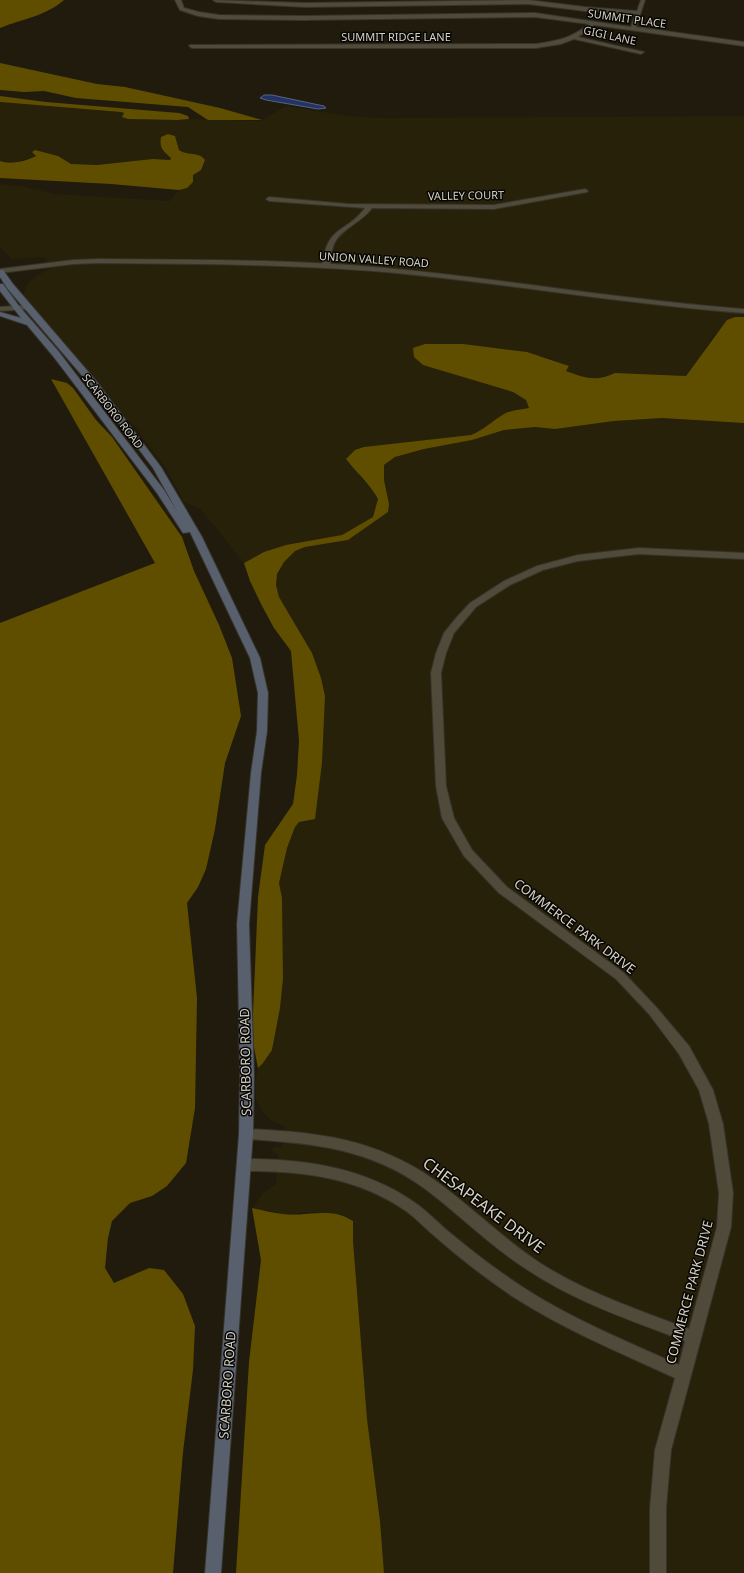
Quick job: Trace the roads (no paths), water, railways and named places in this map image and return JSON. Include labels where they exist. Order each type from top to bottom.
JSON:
[{"type":"main road","name":"SCARBORO ROAD","points":[[0,271],[28,307],[94,384],[157,467],[197,536],[208,562],[255,658],[263,692],[262,731],[256,773],[243,924],[248,1075],[246,1134],[213,1573]]},
{"type":"main road","name":"SCARBORO ROAD","points":[[0,286],[16,308],[56,354],[161,492],[189,536],[208,562]]},
{"type":"main road","points":[[0,314],[29,323]]},
{"type":"street","name":"SUMMIT PLACE","points":[[178,0],[182,9],[198,14],[219,17],[304,18],[516,14],[535,15],[744,44]]},
{"type":"street","points":[[216,0],[305,5],[528,2],[585,9],[638,12]]},
{"type":"street","points":[[633,28],[643,0]]},
{"type":"street","name":"SUMMIT RIDGE LANE","points":[[192,46],[536,46],[562,42],[575,38],[593,23]]},
{"type":"street","name":"GIGI LANE","points":[[575,38],[641,52]]},
{"type":"street","name":"VALLEY COURT","points":[[269,200],[369,207],[494,207],[585,191]]},
{"type":"street","points":[[326,266],[332,242],[336,236],[362,217],[369,207]]},
{"type":"street","name":"UNION VALLEY ROAD","points":[[0,271],[66,263],[99,261],[326,266],[427,274],[690,308],[744,312]]},
{"type":"street","points":[[0,309],[28,307]]},
{"type":"street","name":"COMMERCE PARK DRIVE","points":[[658,1573],[658,1508],[663,1450],[724,1227],[726,1200],[722,1158],[716,1124],[706,1090],[684,1050],[653,1011],[620,976],[503,890],[468,852],[448,818],[441,786],[436,673],[441,653],[449,633],[460,618],[473,605],[489,594],[528,573],[578,558],[639,551],[744,556]]},
{"type":"street","name":"CHESAPEAKE DRIVE","points":[[246,1134],[300,1137],[339,1144],[369,1153],[397,1165],[428,1183],[516,1254],[552,1277],[622,1311],[693,1337]]},
{"type":"street","points":[[244,1165],[282,1164],[306,1166],[336,1172],[364,1181],[406,1204],[483,1268],[521,1294],[557,1315],[683,1374]]},
{"type":"water","points":[[264,95],[272,95],[324,106],[326,108],[318,109],[260,98]]}]
